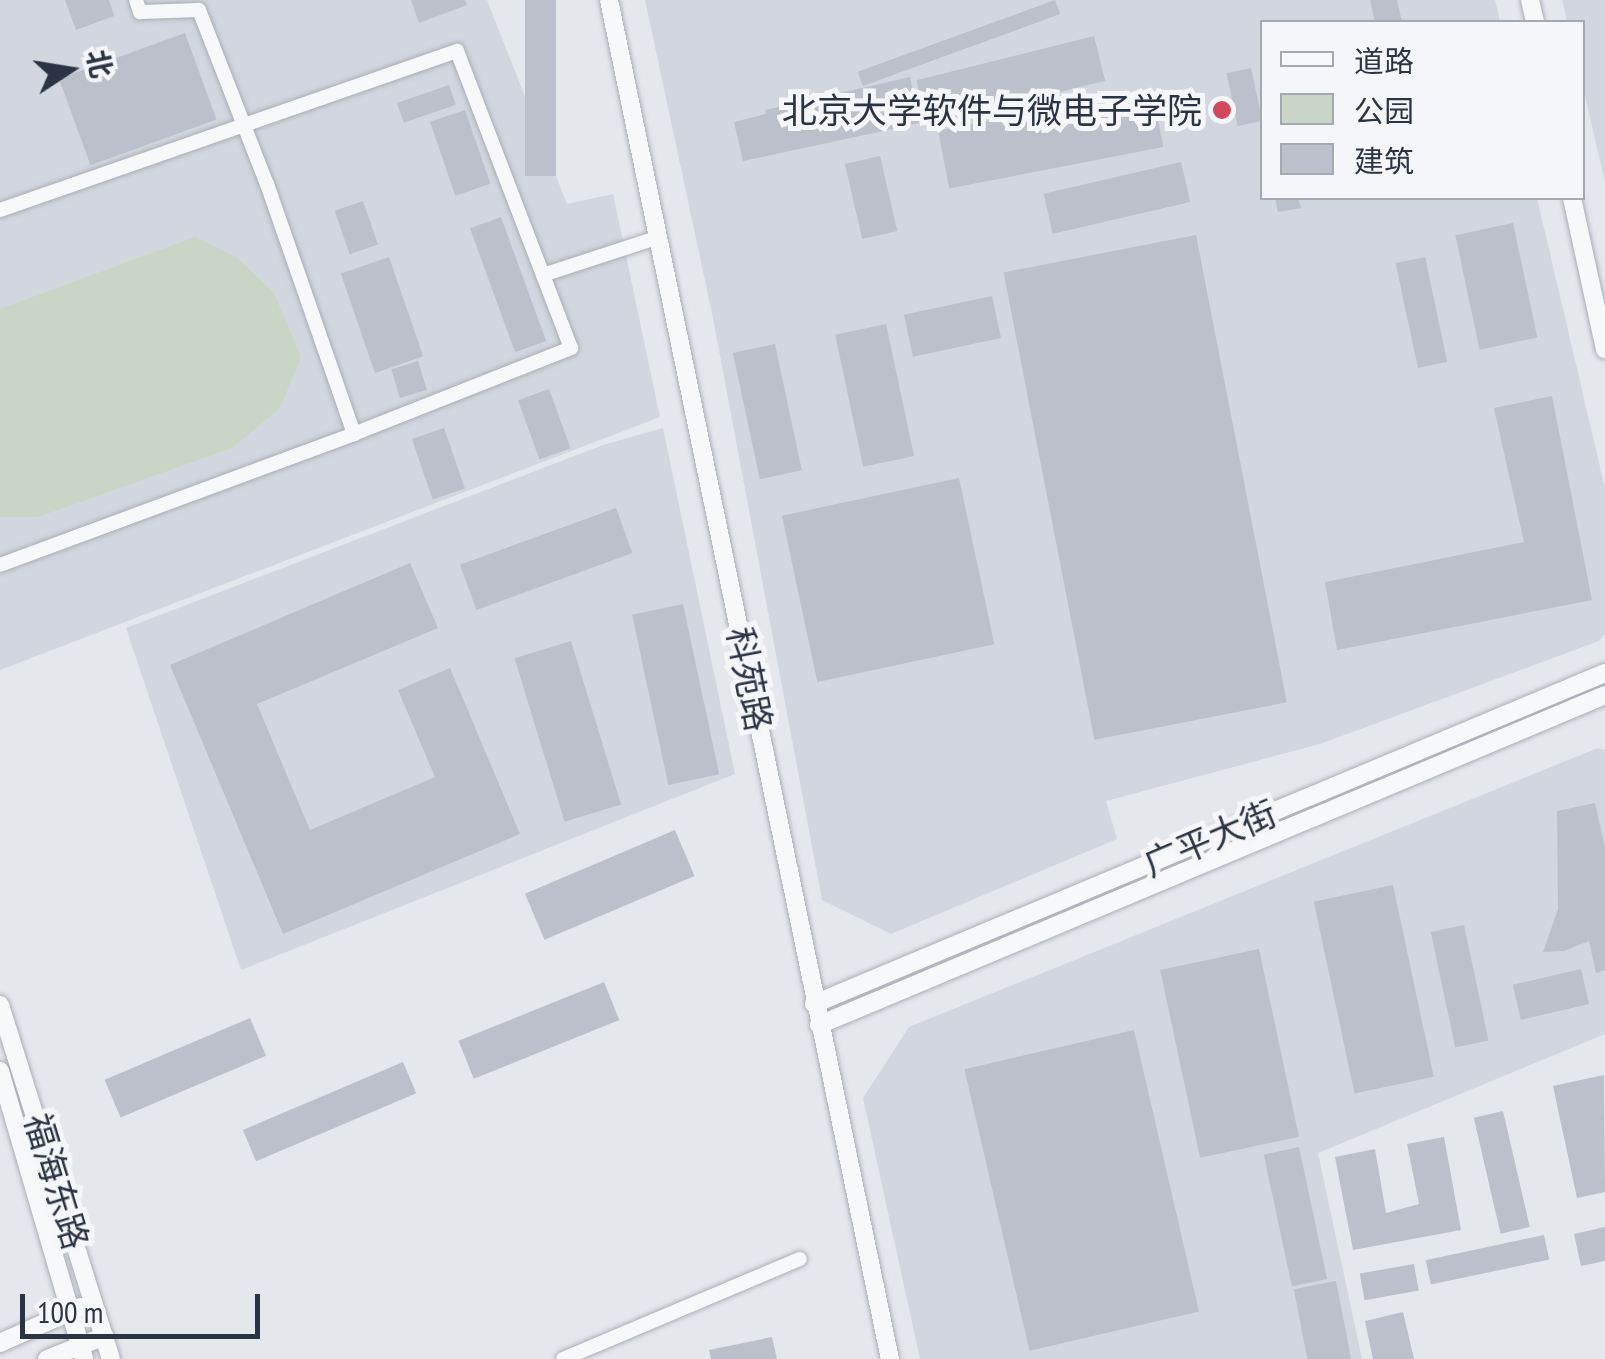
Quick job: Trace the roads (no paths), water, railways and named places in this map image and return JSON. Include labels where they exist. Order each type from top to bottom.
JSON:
[{"type":"street","points":[[136,0],[140,12],[199,10],[244,124],[354,434]]},
{"type":"street","name":"科苑路","points":[[609,0],[890,1359]]},
{"type":"street","points":[[0,210],[456,51],[571,348],[354,434],[0,565]]},
{"type":"street","points":[[1572,200],[1605,349]]},
{"type":"street","points":[[543,274],[659,237]]},
{"type":"street","name":"广平大街","points":[[814,1004],[1605,672]]},
{"type":"street","name":"广平大街","points":[[819,1025],[1605,696]]},
{"type":"street","name":"福海东路","points":[[0,1004],[111,1359]]},
{"type":"street","name":"福海东路","points":[[0,1071],[82,1352]]},
{"type":"street","points":[[563,1359],[800,1260]]},
{"type":"street","points":[[0,1343],[94,1300]]},
{"type":"street","points":[[47,1359],[82,1352],[106,1336]]},
{"type":"place","name":"北京大学软件与微电子学院","points":[[1222,110]]}]
